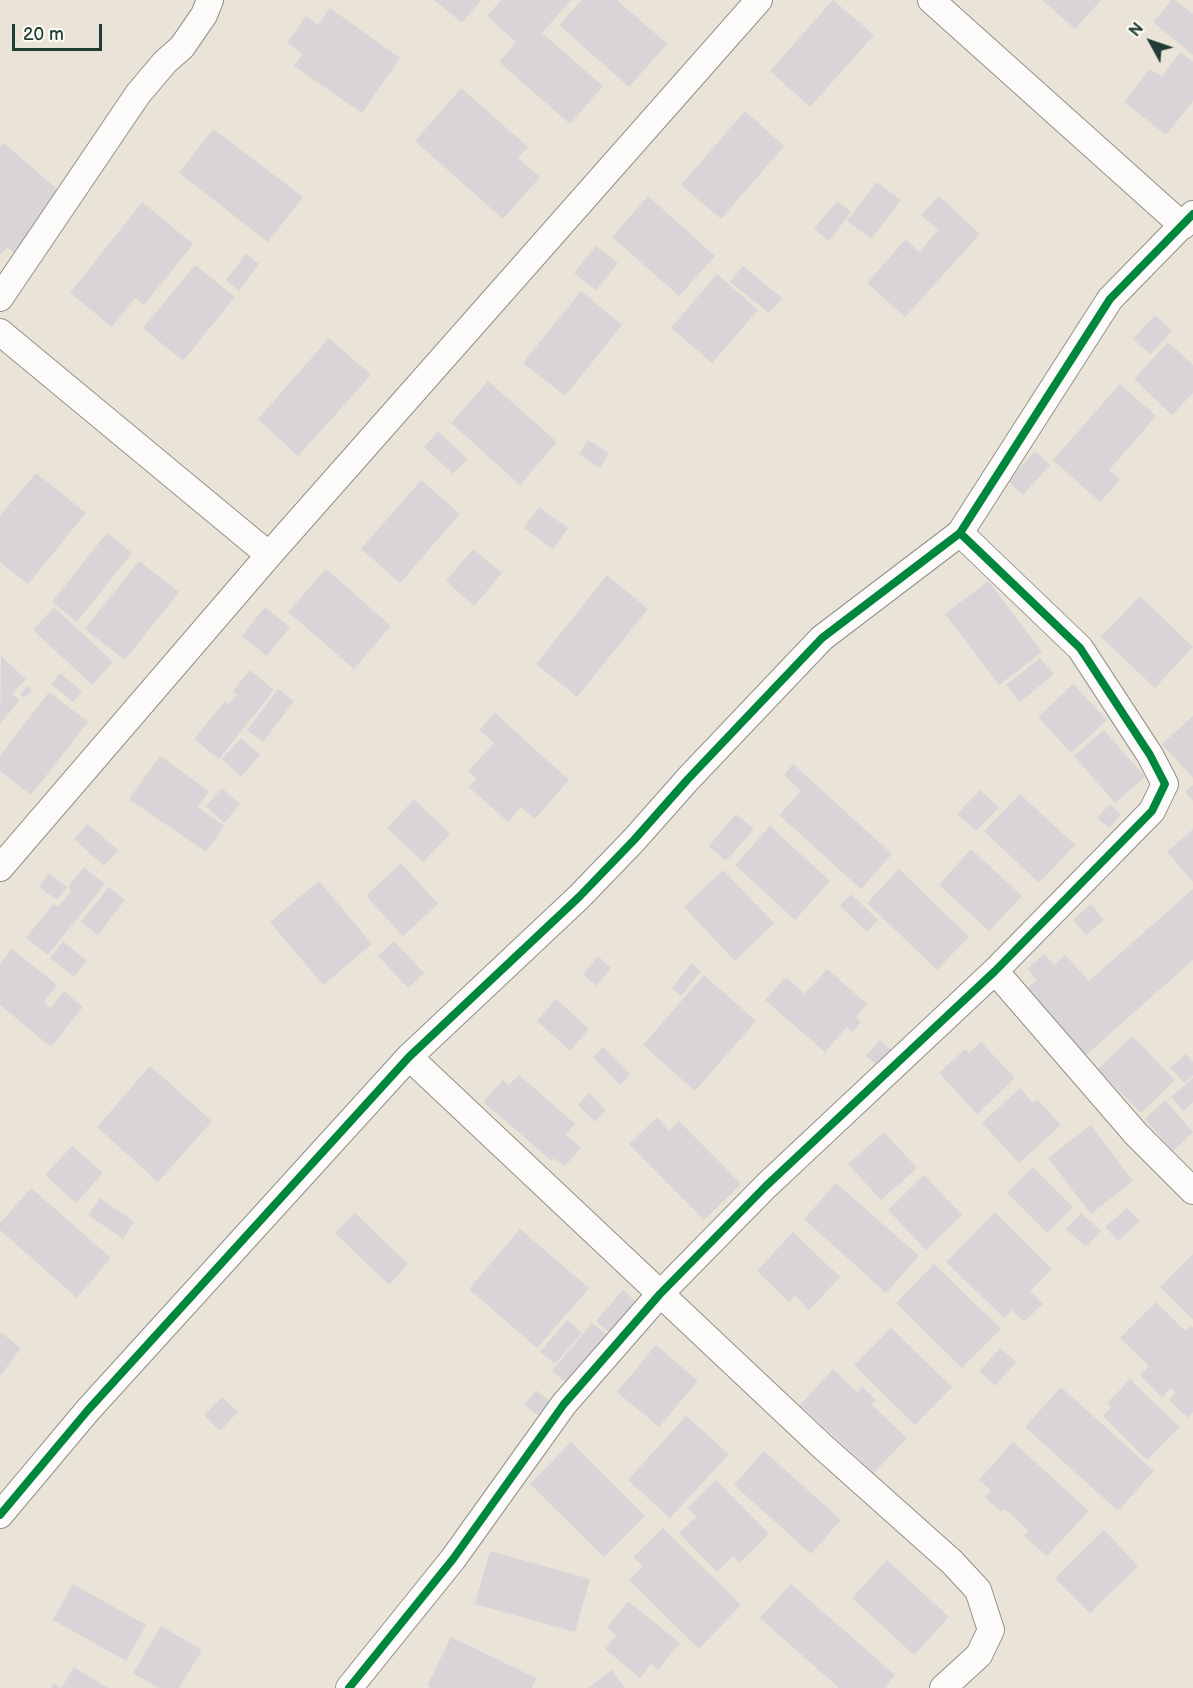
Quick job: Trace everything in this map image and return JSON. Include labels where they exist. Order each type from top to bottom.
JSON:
[{"type":"street","points":[[0,298],[138,94],[165,62],[182,47],[204,15],[210,0]]},
{"type":"street","points":[[1,866],[268,555],[759,0]]},
{"type":"street","points":[[0,1515],[88,1410],[409,1057],[579,897],[822,638],[960,533],[1110,299],[1188,220],[931,0]]},
{"type":"street","points":[[0,332],[268,555]]},
{"type":"street","points":[[349,1688],[453,1559],[564,1404],[660,1294],[766,1186],[995,971],[1152,811],[1165,784],[1150,755],[1080,648],[960,533]]},
{"type":"street","points":[[995,971],[1136,1134],[1193,1191]]},
{"type":"street","points":[[409,1057],[822,1446],[952,1562],[978,1590],[991,1630],[979,1655],[943,1688]]},
{"type":"building","points":[[434,0],[481,0],[462,23]]},
{"type":"building","points":[[501,0],[571,0],[542,33],[603,86],[570,124],[499,62],[516,42],[487,16]]},
{"type":"building","points":[[582,0],[617,0],[667,44],[629,87],[559,25]]},
{"type":"building","points":[[833,0],[874,35],[810,107],[770,71]]},
{"type":"building","points":[[1042,0],[1101,0],[1075,29]]},
{"type":"building","points":[[1172,0],[1193,14],[1193,55],[1153,22]]},
{"type":"building","points":[[330,8],[400,58],[362,113],[294,66],[303,54],[287,43],[306,16],[318,25]]},
{"type":"building","points":[[1180,52],[1193,62],[1193,101],[1166,135],[1124,102],[1150,69],[1162,77]]},
{"type":"building","points":[[461,88],[528,147],[518,158],[540,177],[503,219],[415,141]]},
{"type":"building","points":[[745,111],[784,146],[721,219],[681,185]]},
{"type":"building","points":[[213,129],[303,197],[268,242],[179,173]]},
{"type":"building","points":[[4,143],[65,196],[15,254],[7,247],[0,255],[0,148]]},
{"type":"building","points":[[877,182],[901,200],[871,239],[847,221]]},
{"type":"building","points":[[648,196],[715,256],[679,296],[612,237]]},
{"type":"building","points":[[939,196],[980,234],[905,317],[867,283],[906,239],[919,252],[938,230],[921,215]]},
{"type":"building","points":[[837,201],[851,212],[829,241],[814,229]]},
{"type":"building","points":[[142,202],[193,244],[144,305],[135,298],[112,327],[70,293]]},
{"type":"building","points":[[596,246],[618,263],[596,290],[574,273]]},
{"type":"building","points":[[246,254],[259,264],[239,291],[226,280]]},
{"type":"building","points":[[195,265],[235,297],[183,361],[143,328]]},
{"type":"building","points":[[743,266],[782,298],[769,313],[730,282]]},
{"type":"building","points":[[717,274],[758,310],[712,363],[671,328]]},
{"type":"building","points":[[581,291],[622,325],[565,396],[523,363]]},
{"type":"building","points":[[1155,315],[1172,331],[1150,354],[1133,339]]},
{"type":"building","points":[[329,338],[371,375],[298,456],[258,419]]},
{"type":"building","points":[[1168,342],[1193,365],[1193,393],[1172,415],[1134,379]]},
{"type":"building","points":[[488,381],[557,442],[520,485],[451,423]]},
{"type":"building","points":[[1120,384],[1156,416],[1109,470],[1120,480],[1100,502],[1053,460]]},
{"type":"building","points":[[438,431],[467,459],[453,474],[424,447]]},
{"type":"building","points":[[588,440],[609,453],[600,468],[579,454]]},
{"type":"building","points":[[1035,451],[1050,465],[1023,495],[1008,481]]},
{"type":"building","points":[[36,473],[86,513],[28,584],[0,562],[0,516]]},
{"type":"building","points":[[421,480],[460,514],[400,583],[361,549]]},
{"type":"building","points":[[539,507],[568,528],[553,549],[524,528]]},
{"type":"building","points":[[107,533],[132,553],[77,622],[52,602]]},
{"type":"building","points":[[473,549],[502,573],[474,606],[446,581]]},
{"type":"building","points":[[139,561],[179,592],[125,660],[85,629]]},
{"type":"building","points":[[326,569],[391,626],[354,669],[288,612]]},
{"type":"building","points":[[607,575],[648,609],[577,697],[536,664]]},
{"type":"building","points":[[988,581],[1042,652],[999,685],[945,614]]},
{"type":"building","points":[[1140,596],[1193,647],[1155,688],[1101,637]]},
{"type":"building","points":[[54,607],[113,662],[92,685],[33,630]]},
{"type":"building","points":[[265,607],[290,627],[267,656],[242,636]]},
{"type":"building","points":[[1,656],[26,679],[12,694],[20,700],[0,724]]},
{"type":"building","points":[[1040,658],[1054,674],[1020,702],[1006,685]]},
{"type":"building","points":[[250,670],[274,690],[219,759],[194,739],[225,701],[229,704],[237,695],[233,691]]},
{"type":"building","points":[[60,673],[82,691],[73,702],[51,684]]},
{"type":"building","points":[[1073,684],[1107,720],[1071,753],[1038,717]]},
{"type":"building","points":[[27,686],[32,690],[24,698],[20,695]]},
{"type":"building","points":[[278,689],[294,701],[263,742],[247,730]]},
{"type":"building","points":[[49,692],[88,722],[31,795],[0,771],[0,756]]},
{"type":"building","points":[[495,713],[569,780],[535,819],[521,807],[508,822],[469,787],[477,779],[468,771],[494,743],[479,730]]},
{"type":"building","points":[[1193,716],[1193,778],[1162,744]]},
{"type":"building","points":[[1104,730],[1145,777],[1115,803],[1074,756]]},
{"type":"building","points":[[241,738],[260,755],[241,777],[222,759]]},
{"type":"building","points":[[160,756],[209,791],[198,807],[224,826],[206,852],[129,799]]},
{"type":"building","points":[[793,764],[892,854],[861,889],[779,815],[801,791],[784,775]]},
{"type":"building","points":[[1193,785],[1193,801],[1185,792]]},
{"type":"building","points":[[222,788],[240,804],[224,823],[206,806]]},
{"type":"building","points":[[980,790],[999,807],[976,831],[957,814]]},
{"type":"building","points":[[1020,794],[1075,845],[1039,883],[984,831]]},
{"type":"building","points":[[414,799],[450,834],[423,862],[387,828]]},
{"type":"building","points":[[1110,804],[1121,815],[1109,828],[1097,818]]},
{"type":"building","points":[[736,814],[754,829],[726,861],[709,846]]},
{"type":"building","points":[[88,824],[118,850],[104,866],[74,839]]},
{"type":"building","points":[[770,826],[830,881],[795,920],[735,865]]},
{"type":"building","points":[[1193,829],[1193,882],[1167,852]]},
{"type":"building","points":[[971,849],[1022,896],[989,931],[939,885]]},
{"type":"building","points":[[401,863],[438,904],[403,936],[366,896]]},
{"type":"building","points":[[84,867],[105,884],[48,955],[26,938],[53,904],[58,907],[71,891],[68,887]]},
{"type":"building","points":[[899,869],[969,937],[937,970],[867,903]]},
{"type":"building","points":[[723,870],[774,923],[735,961],[684,907]]},
{"type":"building","points":[[49,873],[67,887],[57,900],[39,887]]},
{"type":"building","points":[[319,881],[372,944],[323,985],[270,922]]},
{"type":"building","points":[[109,887],[125,900],[98,935],[81,922]]},
{"type":"building","points":[[1193,889],[1193,960],[1086,1055],[1027,988],[1037,980],[1027,969],[1044,954],[1054,965],[1065,955],[1089,981]]},
{"type":"building","points":[[851,894],[878,920],[867,932],[840,906]]},
{"type":"building","points":[[1091,904],[1104,920],[1086,935],[1073,920]]},
{"type":"building","points":[[63,941],[87,961],[74,977],[50,958]]},
{"type":"building","points":[[394,941],[424,973],[408,988],[378,956]]},
{"type":"building","points":[[12,949],[57,985],[44,1002],[51,1008],[64,991],[83,1007],[51,1047],[0,1005],[0,963]]},
{"type":"building","points":[[598,956],[611,968],[596,986],[583,974]]},
{"type":"building","points":[[692,963],[701,971],[681,996],[672,988]]},
{"type":"building","points":[[827,969],[867,1004],[856,1017],[861,1022],[853,1032],[847,1027],[825,1052],[765,1000],[786,977],[805,994]]},
{"type":"building","points":[[704,975],[756,1021],[695,1091],[643,1045]]},
{"type":"building","points":[[556,999],[589,1029],[570,1051],[537,1021]]},
{"type":"building","points":[[1132,1036],[1175,1080],[1141,1113],[1098,1069]]},
{"type":"building","points":[[880,1040],[896,1054],[882,1069],[866,1056]]},
{"type":"building","points":[[981,1042],[1015,1078],[977,1114],[939,1073],[965,1049],[969,1053]]},
{"type":"building","points":[[603,1047],[630,1074],[620,1085],[593,1057]]},
{"type":"building","points":[[1186,1054],[1193,1062],[1193,1075],[1184,1083],[1170,1068]]},
{"type":"building","points":[[150,1066],[212,1121],[158,1182],[97,1127]]},
{"type":"building","points":[[519,1075],[575,1124],[566,1135],[581,1148],[565,1166],[554,1158],[552,1161],[483,1102],[503,1080],[509,1085]]},
{"type":"building","points":[[1193,1078],[1193,1102],[1183,1111],[1171,1097]]},
{"type":"building","points":[[1020,1088],[1033,1103],[1037,1099],[1061,1125],[1019,1163],[982,1123]]},
{"type":"building","points":[[589,1093],[606,1110],[595,1122],[578,1105]]},
{"type":"building","points":[[1165,1100],[1193,1132],[1173,1151],[1145,1119]]},
{"type":"building","points":[[657,1117],[669,1131],[679,1121],[741,1184],[704,1220],[629,1144]]},
{"type":"building","points":[[1091,1125],[1133,1181],[1091,1214],[1048,1158]]},
{"type":"building","points":[[884,1132],[917,1168],[881,1200],[848,1164]]},
{"type":"building","points":[[72,1146],[103,1173],[76,1203],[45,1175]]},
{"type":"building","points":[[1033,1167],[1073,1207],[1047,1233],[1007,1193]]},
{"type":"building","points":[[924,1175],[962,1215],[926,1250],[888,1210]]},
{"type":"building","points":[[836,1183],[919,1256],[886,1293],[804,1219]]},
{"type":"building","points":[[31,1188],[111,1258],[77,1298],[0,1230],[0,1223]]},
{"type":"building","points":[[100,1198],[134,1222],[123,1239],[88,1215]]},
{"type":"building","points":[[1127,1208],[1140,1221],[1118,1241],[1105,1227]]},
{"type":"building","points":[[995,1212],[1052,1269],[1030,1291],[1043,1304],[1024,1322],[1012,1310],[1004,1318],[946,1262]]},
{"type":"building","points":[[355,1213],[408,1264],[389,1285],[335,1233]]},
{"type":"building","points":[[1081,1213],[1101,1231],[1086,1247],[1066,1229]]},
{"type":"building","points":[[520,1229],[589,1288],[537,1348],[469,1289]]},
{"type":"building","points":[[793,1232],[840,1277],[809,1310],[795,1296],[789,1302],[757,1271]]},
{"type":"building","points":[[1193,1254],[1193,1320],[1160,1287]]},
{"type":"building","points":[[934,1264],[1001,1329],[962,1368],[896,1303]]},
{"type":"building","points":[[623,1290],[637,1303],[611,1334],[596,1321]]},
{"type":"building","points":[[1156,1302],[1185,1331],[1191,1326],[1193,1328],[1193,1412],[1188,1418],[1169,1400],[1176,1392],[1171,1388],[1162,1397],[1140,1375],[1149,1366],[1120,1338]]},
{"type":"building","points":[[567,1320],[582,1333],[555,1364],[540,1352]]},
{"type":"building","points":[[592,1323],[612,1339],[571,1387],[552,1371]]},
{"type":"building","points":[[891,1328],[952,1387],[915,1425],[854,1365]]},
{"type":"building","points":[[0,1332],[21,1348],[0,1376]]},
{"type":"building","points":[[656,1345],[698,1381],[659,1427],[617,1392]]},
{"type":"building","points":[[1000,1348],[1016,1362],[995,1386],[979,1371]]},
{"type":"building","points":[[833,1369],[857,1392],[862,1387],[876,1400],[872,1405],[907,1438],[874,1473],[800,1405]]},
{"type":"building","points":[[1130,1379],[1179,1427],[1147,1460],[1103,1416],[1111,1407],[1107,1403]]},
{"type":"building","points":[[1061,1387],[1154,1471],[1118,1511],[1025,1427]]},
{"type":"building","points":[[536,1390],[552,1403],[541,1417],[524,1405]]},
{"type":"building","points":[[222,1397],[238,1412],[220,1431],[204,1415]]},
{"type":"building","points":[[686,1416],[729,1454],[670,1518],[628,1480]]},
{"type":"building","points":[[571,1442],[645,1516],[604,1557],[530,1484]]},
{"type":"building","points":[[1013,1442],[1089,1511],[1047,1556],[1024,1536],[1029,1531],[1005,1509],[1001,1512],[985,1497],[991,1490],[979,1480]]},
{"type":"building","points":[[764,1451],[841,1520],[811,1554],[734,1485]]},
{"type":"building","points":[[716,1480],[769,1534],[739,1563],[733,1556],[717,1572],[679,1533],[696,1517],[688,1508]]},
{"type":"building","points":[[663,1528],[741,1605],[699,1649],[629,1580],[643,1566],[633,1557]]},
{"type":"building","points":[[1104,1530],[1138,1566],[1090,1613],[1055,1578]]},
{"type":"building","points":[[490,1551],[590,1579],[575,1632],[475,1604]]},
{"type":"building","points":[[887,1560],[949,1617],[914,1655],[852,1598]]},
{"type":"building","points":[[73,1584],[146,1625],[126,1661],[53,1620]]},
{"type":"building","points":[[791,1584],[895,1675],[884,1688],[839,1688],[760,1618]]},
{"type":"building","points":[[628,1601],[680,1643],[658,1670],[651,1664],[640,1678],[605,1649],[616,1635],[607,1627]]},
{"type":"building","points":[[161,1626],[202,1650],[179,1688],[158,1688],[133,1673]]},
{"type":"building","points":[[451,1637],[536,1678],[532,1688],[430,1688],[427,1686]]},
{"type":"building","points":[[74,1667],[108,1688],[61,1688]]},
{"type":"building","points":[[612,1670],[625,1688],[588,1688]]},
{"type":"building","points":[[54,1683],[61,1688],[51,1688]]},
{"type":"cycle path","points":[[0,1515],[88,1410],[409,1057],[579,897],[822,638],[960,533],[1110,299],[1193,214]]},
{"type":"cycle path","points":[[349,1688],[453,1559],[564,1404],[660,1294],[766,1186],[995,971],[1152,811],[1165,784],[1150,755],[1080,648],[960,533]]}]
